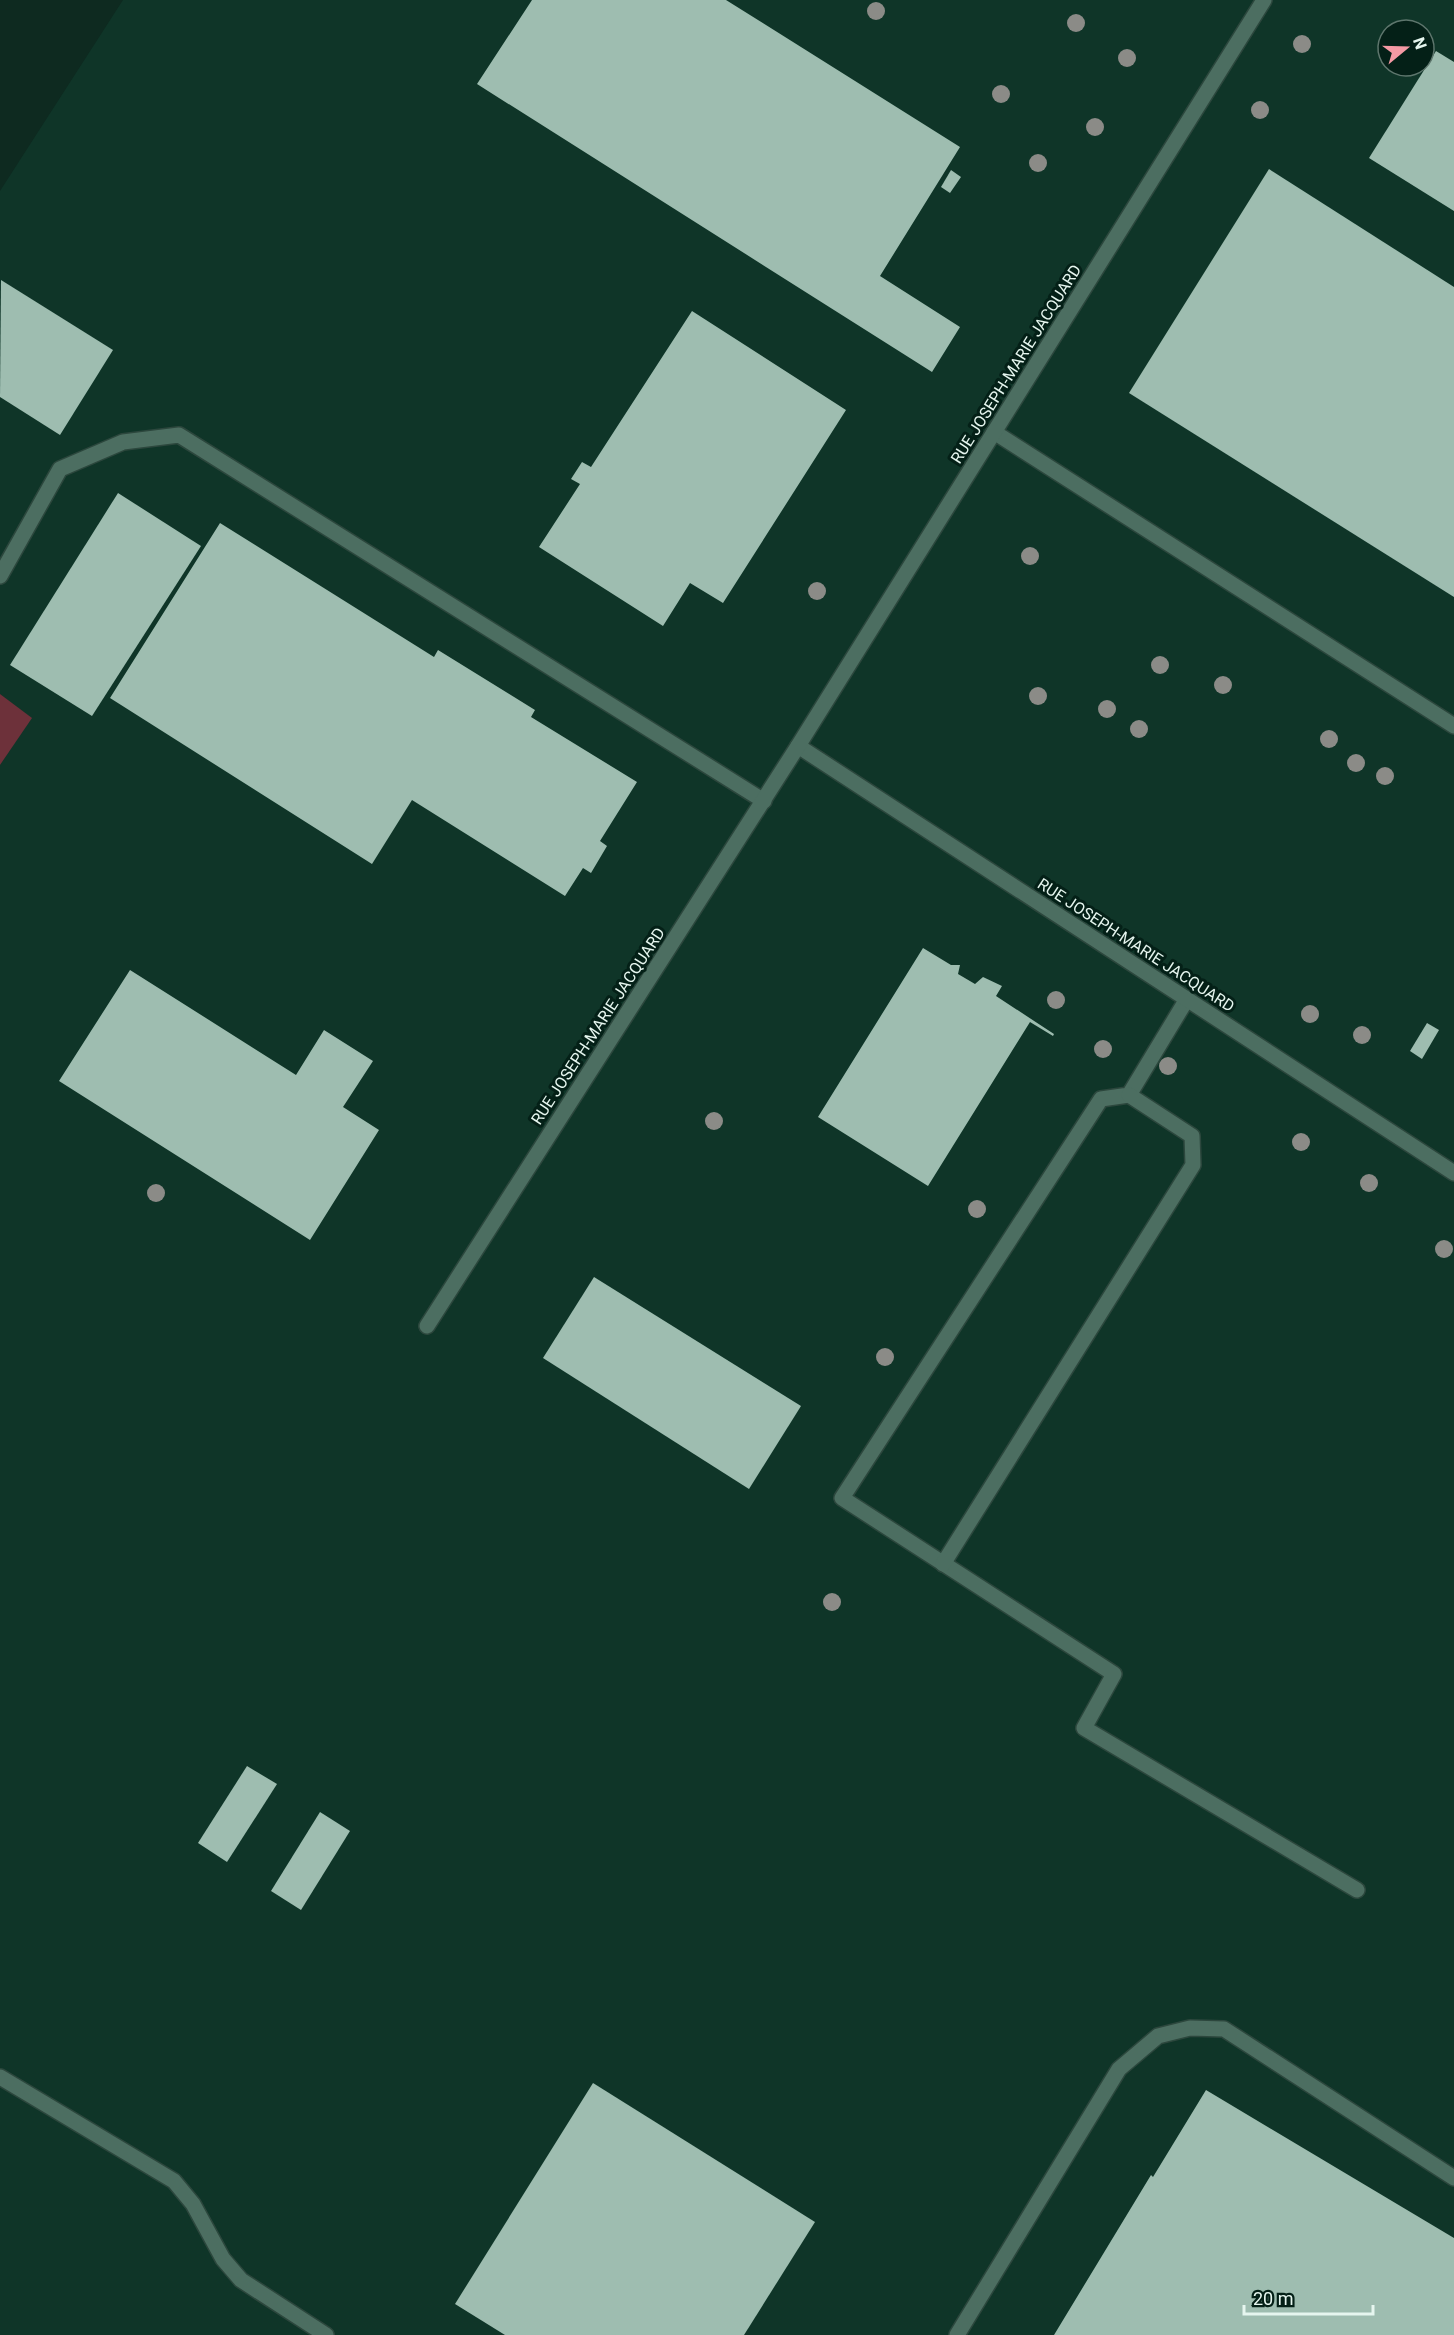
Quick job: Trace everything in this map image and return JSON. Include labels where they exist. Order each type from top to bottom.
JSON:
[{"type":"street","name":"RUE JOSEPH-MARIE JACQUARD","points":[[427,1326],[764,801],[1264,0]]},
{"type":"street","points":[[994,432],[1454,726]]},
{"type":"street","points":[[0,576],[60,469],[123,442],[179,435],[764,801]]},
{"type":"street","name":"RUE JOSEPH-MARIE JACQUARD","points":[[798,747],[1454,1173]]},
{"type":"street","points":[[1129,1095],[1187,999]]},
{"type":"street","points":[[943,1564],[1193,1165],[1192,1136],[1129,1095],[1101,1099],[842,1498],[943,1564],[1114,1674],[1084,1728],[1357,1890]]},
{"type":"street","points":[[957,2335],[1119,2069],[1158,2036],[1190,2028],[1224,2029],[1454,2178]]},
{"type":"street","points":[[0,2077],[174,2181],[193,2204],[223,2259],[241,2280],[326,2335]]},
{"type":"shaded area","points":[[123,0],[1454,0],[1454,2335],[0,2335],[0,765],[31,718],[0,694],[0,191]]},
{"type":"shaded area","points":[[0,694],[32,718],[0,765]]},
{"type":"building","points":[[532,0],[726,0],[960,147],[880,276],[960,327],[932,372],[477,84]]},
{"type":"building","points":[[1436,51],[1454,62],[1454,211],[1369,158],[1419,78],[1436,78]]},
{"type":"building","points":[[1269,169],[1454,287],[1454,597],[1129,393]]},
{"type":"building","points":[[951,170],[961,177],[950,193],[941,187]]},
{"type":"building","points":[[1,280],[113,350],[60,435],[0,397]]},
{"type":"building","points":[[692,311],[846,410],[723,603],[690,583],[663,626],[539,547],[580,484],[571,479],[582,462],[591,467]]},
{"type":"building","points":[[118,493],[201,546],[92,716],[10,665]]},
{"type":"building","points":[[220,523],[434,657],[438,650],[535,710],[531,717],[637,782],[600,841],[607,846],[591,873],[583,868],[565,896],[412,800],[372,864],[110,698]]},
{"type":"building","points":[[923,948],[951,965],[960,965],[958,974],[975,984],[983,977],[1002,986],[996,996],[1054,1034],[1053,1036],[1030,1022],[928,1186],[818,1117]]},
{"type":"building","points":[[130,970],[296,1075],[324,1030],[373,1061],[343,1107],[379,1130],[310,1240],[59,1081]]},
{"type":"building","points":[[1427,1023],[1439,1030],[1422,1059],[1410,1051]]},
{"type":"building","points":[[594,1277],[801,1406],[749,1489],[543,1358]]},
{"type":"building","points":[[247,1766],[277,1784],[227,1862],[198,1843]]},
{"type":"building","points":[[320,1812],[350,1831],[301,1910],[271,1891]]},
{"type":"building","points":[[593,2083],[815,2222],[744,2335],[505,2335],[455,2304]]},
{"type":"building","points":[[1206,2090],[1454,2238],[1454,2335],[1054,2335],[1151,2175],[1153,2177]]}]
